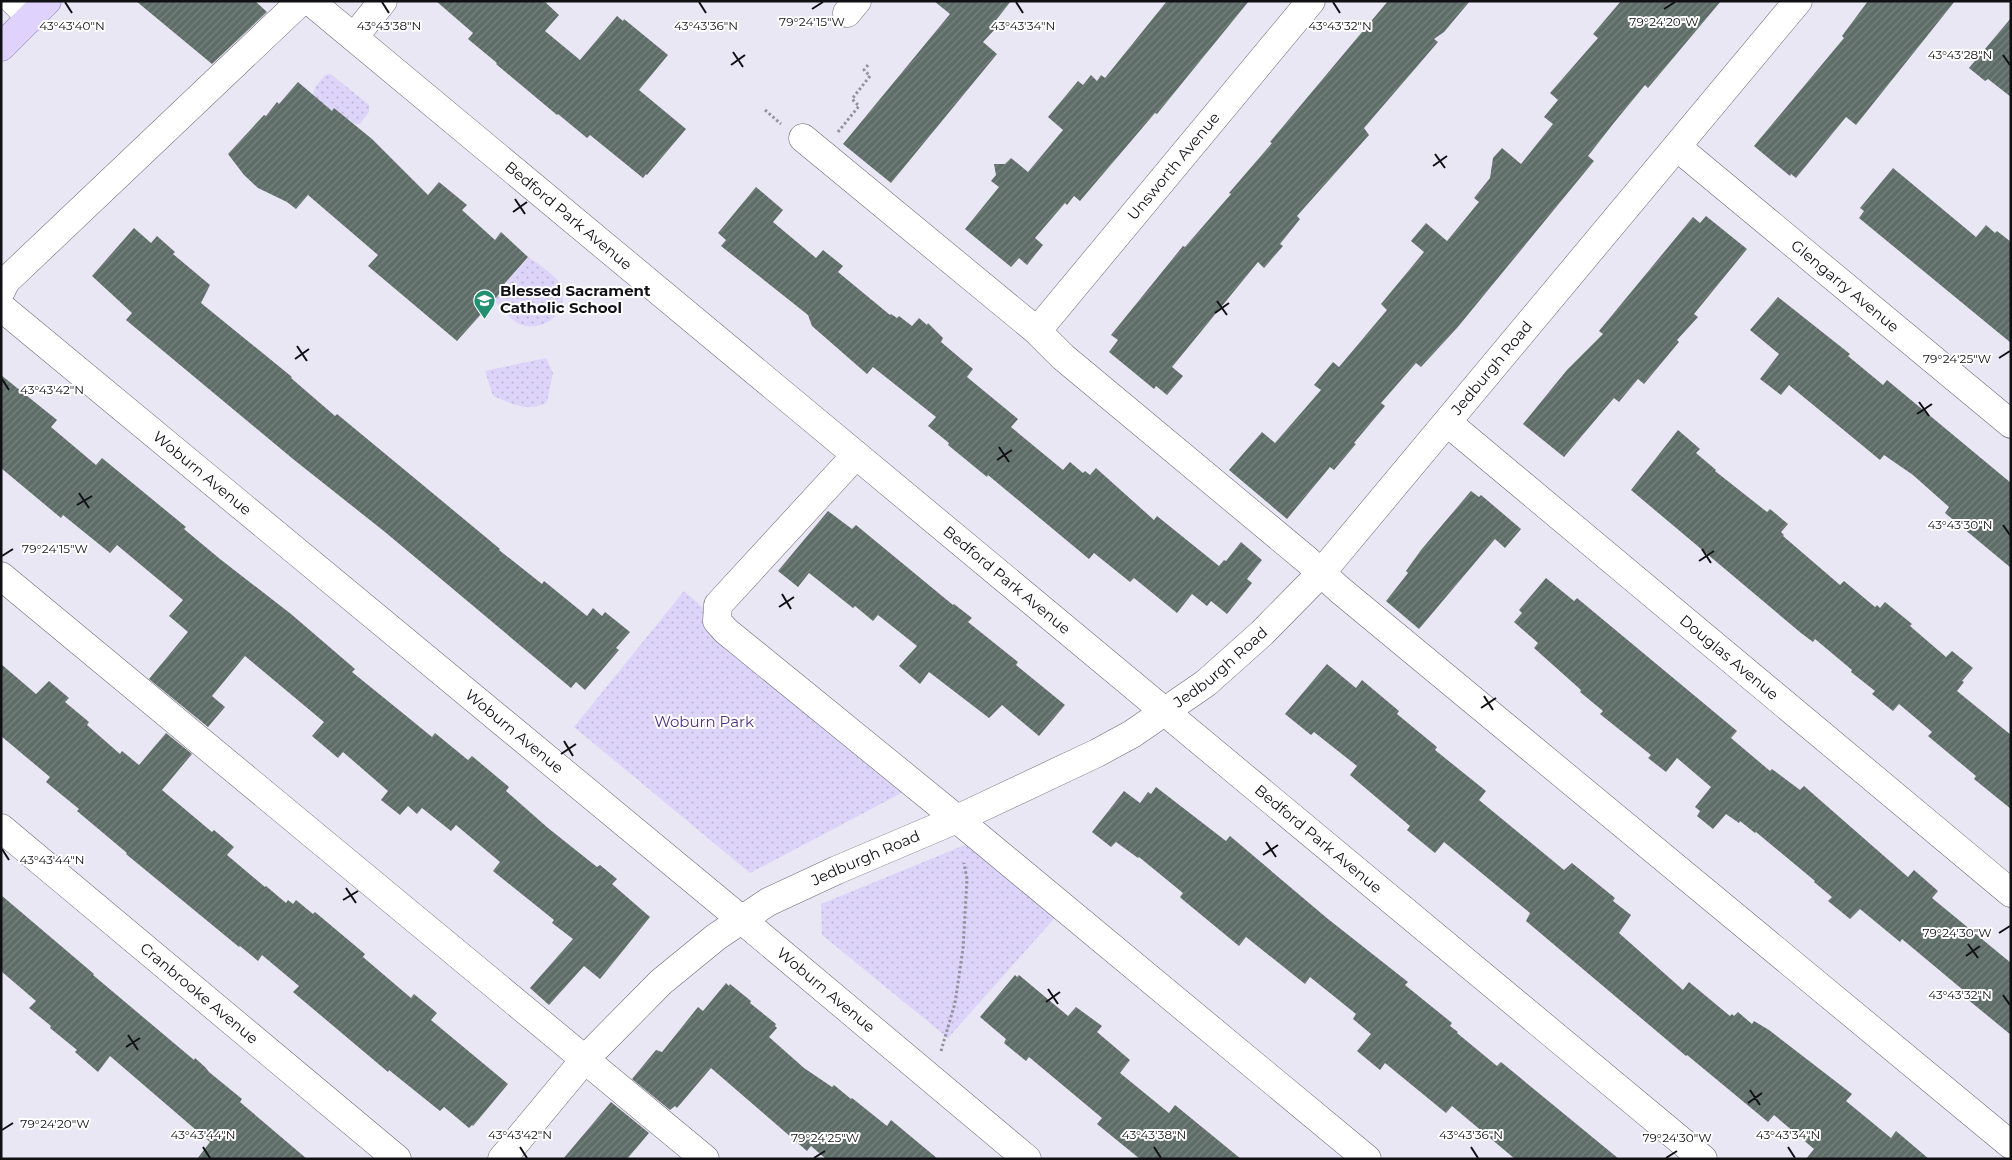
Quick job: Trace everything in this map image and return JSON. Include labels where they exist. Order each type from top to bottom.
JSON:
[{"type":"main road","points":[[1,48],[31,7]]},
{"type":"street","points":[[1,291],[6,281],[301,1]]},
{"type":"street","name":"Bedford Park Avenue","points":[[310,1],[1703,1159]]},
{"type":"street","points":[[354,37],[383,1]]},
{"type":"street","name":"Unsworth Avenue","points":[[1037,331],[1311,1]]},
{"type":"street","name":"Jedburgh Road","points":[[502,1159],[586,1059],[661,982],[716,938],[768,902],[956,819],[1116,744],[1202,686],[1237,656],[1321,573],[1798,1]]},
{"type":"street","points":[[804,138],[1037,331],[1062,357],[2011,1145]]},
{"type":"street","name":"Glengarry Avenue","points":[[1677,147],[2011,424]]},
{"type":"street","name":"Woburn Avenue","points":[[1,307],[742,920],[1027,1159]]},
{"type":"street","name":"Douglas Avenue","points":[[1448,423],[2011,893]]},
{"type":"street","points":[[856,455],[718,605],[717,621],[726,631],[1367,1159]]},
{"type":"street","points":[[1,576],[705,1159]]},
{"type":"street","name":"Cranbrooke Avenue","points":[[1,828],[396,1159]]},
{"type":"path","points":[[837,133],[860,106],[852,99],[870,76],[864,70],[868,66]]},
{"type":"path","points":[[939,1057],[955,1003],[963,949],[967,879],[964,861]]},
{"type":"green space","points":[[331,74],[369,105],[369,112],[360,124],[355,124],[349,119],[340,119],[313,96],[315,87],[325,75]]},
{"type":"green space","points":[[529,257],[557,279],[563,292],[563,302],[554,318],[537,326],[517,323],[494,301],[498,295],[503,299],[512,287],[507,282]]},
{"type":"green space","points":[[546,358],[553,373],[547,402],[534,407],[527,407],[493,396],[485,371]]},
{"type":"green space","name":"Woburn Park","points":[[684,591],[911,788],[750,873],[574,727]]},
{"type":"green space","points":[[977,840],[1060,912],[948,1038],[822,935],[821,904]]},
{"type":"building","points":[[136,1],[255,1],[267,12],[212,64]]},
{"type":"building","points":[[436,1],[544,1],[559,15],[545,31],[580,60],[617,16],[623,21],[624,19],[668,55],[639,90],[686,129],[643,178],[590,135],[587,138],[557,115],[496,64],[468,39],[473,33]]},
{"type":"building","points":[[934,1],[1011,1],[993,24],[997,27],[983,42],[997,54],[891,183],[843,144],[950,14]]},
{"type":"building","points":[[1167,1],[1249,1],[1157,114],[1155,113],[1080,201],[1074,196],[1067,205],[1065,203],[1035,238],[1043,245],[1027,265],[1019,258],[1011,267],[965,229],[999,187],[991,181],[996,175],[994,164],[1005,164],[1011,158],[1028,172],[1063,130],[1048,117],[1078,81],[1083,85],[1091,75],[1097,81],[1101,75],[1105,78]]},
{"type":"building","points":[[1388,1],[1470,1],[1444,32],[1434,39],[1438,42],[1364,128],[1369,135],[1297,216],[1300,219],[1280,244],[1283,246],[1264,268],[1258,262],[1172,367],[1183,376],[1167,395],[1156,386],[1154,389],[1109,352],[1118,340],[1111,335],[1183,246],[1185,247],[1231,194],[1229,193],[1272,143],[1270,142]]},
{"type":"building","points":[[1621,1],[1721,1],[1648,88],[1645,85],[1613,124],[1588,156],[1594,161],[1457,328],[1421,367],[1416,363],[1381,403],[1385,406],[1354,443],[1356,444],[1334,470],[1330,467],[1287,519],[1229,470],[1262,432],[1275,443],[1321,390],[1314,385],[1333,362],[1339,367],[1387,310],[1381,304],[1424,252],[1411,241],[1426,223],[1447,241],[1479,202],[1474,198],[1490,178],[1493,158],[1502,148],[1521,164],[1553,124],[1544,117],[1558,100],[1550,93],[1598,38],[1593,34]]},
{"type":"building","points":[[1868,1],[1955,1],[1856,125],[1846,117],[1796,178],[1791,174],[1790,176],[1754,146],[1844,38],[1842,36]]},
{"type":"building","points":[[2011,18],[2011,97],[1988,79],[1985,81],[1969,68]]},
{"type":"building","points":[[298,82],[332,111],[334,108],[372,139],[428,195],[439,182],[467,205],[462,210],[495,240],[501,232],[528,257],[499,290],[501,292],[457,341],[368,266],[378,255],[308,195],[296,209],[287,202],[258,188],[244,175],[228,154],[264,115],[266,116],[277,102],[279,104]]},
{"type":"building","points":[[1893,168],[1976,237],[1986,225],[1995,233],[1997,231],[2011,242],[2011,343],[1859,218],[1864,211],[1860,208]]},
{"type":"building","points":[[756,187],[783,210],[773,222],[816,258],[823,250],[843,266],[838,272],[890,315],[897,318],[899,316],[912,326],[919,318],[927,325],[928,323],[943,338],[941,342],[973,369],[967,377],[1018,419],[1011,427],[1063,470],[1070,462],[1083,473],[1085,471],[1090,475],[1096,468],[1154,520],[1157,516],[1219,566],[1224,560],[1226,561],[1241,542],[1262,560],[1247,579],[1252,583],[1227,614],[1211,601],[1207,606],[1192,594],[1177,613],[1134,578],[1130,582],[1094,553],[1089,559],[988,475],[987,477],[948,445],[949,443],[928,426],[936,417],[873,367],[867,374],[812,326],[808,315],[721,246],[726,240],[718,233]]},
{"type":"building","points":[[1706,216],[1747,249],[1694,314],[1698,317],[1677,340],[1679,342],[1644,384],[1638,379],[1619,402],[1614,398],[1564,457],[1523,424],[1567,370],[1603,334],[1599,331],[1693,217],[1700,223]]},
{"type":"building","points":[[134,228],[151,243],[157,236],[175,252],[173,254],[210,285],[201,303],[499,550],[542,584],[544,581],[587,616],[593,608],[602,616],[605,612],[630,632],[616,648],[619,650],[585,690],[576,682],[571,688],[385,532],[293,459],[126,320],[132,313],[92,276]]},
{"type":"building","points":[[1778,297],[1850,354],[1848,356],[1883,385],[1887,380],[2011,483],[2011,568],[1945,513],[1949,507],[1913,475],[1884,455],[1880,460],[1789,385],[1781,395],[1760,379],[1779,354],[1750,330]]},
{"type":"building","points":[[1,375],[57,420],[51,427],[96,465],[102,458],[186,527],[184,529],[220,559],[291,614],[355,669],[352,672],[432,737],[435,733],[468,760],[472,756],[509,787],[506,791],[548,828],[597,867],[600,865],[617,879],[612,884],[650,917],[600,979],[584,966],[549,1005],[530,988],[573,939],[552,923],[554,920],[493,871],[500,862],[456,825],[451,831],[422,808],[417,814],[408,806],[400,815],[381,800],[388,791],[343,752],[338,758],[312,736],[324,722],[245,656],[212,696],[225,707],[208,727],[149,679],[188,632],[169,616],[183,600],[117,545],[110,553],[63,515],[61,518],[1,468]]},
{"type":"building","points":[[1678,430],[1700,449],[1696,453],[1715,471],[1767,512],[1770,509],[1788,524],[1781,532],[1783,536],[1840,585],[1844,581],[1875,607],[1877,605],[1880,608],[1885,602],[1912,624],[1910,626],[1946,657],[1952,651],[1973,668],[1962,681],[1964,682],[1957,691],[2011,735],[2011,809],[1974,779],[1976,776],[1928,736],[1932,732],[1899,704],[1893,711],[1872,694],[1875,691],[1851,672],[1852,670],[1815,639],[1813,642],[1801,633],[1631,490]]},
{"type":"building","points":[[1471,491],[1479,497],[1481,495],[1521,529],[1505,548],[1495,539],[1419,629],[1386,601],[1408,573],[1406,571],[1421,550]]},
{"type":"building","points":[[828,511],[852,529],[856,525],[953,605],[972,618],[968,622],[1018,662],[1016,665],[1065,705],[1039,736],[1002,705],[989,718],[929,672],[920,684],[899,666],[917,646],[878,615],[873,621],[855,606],[853,608],[809,573],[798,587],[778,571]]},
{"type":"building","points":[[1546,578],[1574,601],[1577,598],[1737,731],[1731,738],[1770,771],[1772,769],[1800,790],[1804,786],[1908,877],[1914,870],[1938,891],[1932,898],[2011,963],[2011,1035],[1966,998],[1969,995],[1902,939],[1900,942],[1860,909],[1850,919],[1828,901],[1832,897],[1815,881],[1756,832],[1726,814],[1713,829],[1697,816],[1700,811],[1695,807],[1711,787],[1677,758],[1666,772],[1648,758],[1651,755],[1600,714],[1603,711],[1534,648],[1538,643],[1514,622],[1522,613],[1519,610]]},
{"type":"building","points":[[1,664],[36,694],[49,681],[69,698],[65,702],[89,722],[87,725],[120,754],[122,751],[139,765],[166,733],[192,754],[162,790],[212,832],[214,830],[234,847],[227,855],[265,887],[286,903],[288,900],[293,904],[296,900],[313,914],[315,912],[365,954],[363,957],[411,998],[414,994],[437,1013],[431,1020],[508,1084],[473,1126],[469,1128],[444,1107],[440,1111],[389,1070],[388,1072],[293,992],[299,986],[262,955],[258,961],[239,947],[126,854],[77,811],[79,809],[46,782],[50,777],[1,736]]},
{"type":"building","points":[[1327,664],[1356,688],[1362,680],[1399,711],[1397,714],[1437,747],[1435,750],[1486,791],[1479,800],[1564,870],[1572,863],[1615,898],[1613,901],[1631,915],[1619,933],[1683,990],[1689,982],[1730,1016],[1732,1014],[1734,1016],[1738,1012],[1752,1024],[1754,1021],[1769,1030],[1852,1094],[1846,1101],[1891,1138],[1896,1131],[1929,1159],[1806,1159],[1814,1149],[1774,1115],[1768,1122],[1686,1056],[1526,921],[1530,913],[1444,842],[1435,853],[1407,830],[1410,826],[1350,775],[1357,766],[1314,732],[1311,735],[1285,714]]},
{"type":"building","points":[[1156,787],[1226,841],[1230,836],[1328,919],[1408,982],[1405,985],[1452,1023],[1450,1026],[1457,1033],[1497,1066],[1501,1062],[1619,1159],[1515,1159],[1452,1106],[1446,1113],[1385,1063],[1380,1070],[1357,1051],[1371,1034],[1353,1019],[1356,1014],[1310,977],[1305,984],[1246,937],[1239,946],[1182,899],[1180,897],[1183,893],[1139,857],[1116,842],[1111,847],[1092,832],[1124,791],[1140,803],[1148,792],[1151,794]]},
{"type":"building","points":[[1,895],[194,1060],[195,1058],[242,1099],[240,1102],[307,1159],[197,1159],[210,1142],[110,1056],[98,1072],[75,1052],[77,1050],[29,1008],[36,1001],[1,971]]},
{"type":"building","points":[[1015,975],[1017,977],[1019,975],[1068,1016],[1076,1007],[1102,1026],[1097,1032],[1130,1060],[1120,1073],[1169,1113],[1175,1105],[1241,1159],[1140,1159],[1097,1124],[1102,1118],[1029,1057],[1026,1061],[1004,1043],[1006,1039],[980,1017]]},
{"type":"building","points":[[726,983],[729,986],[730,984],[751,1001],[750,1003],[776,1024],[777,1028],[769,1037],[804,1068],[832,1087],[834,1085],[887,1126],[891,1120],[938,1159],[826,1159],[811,1146],[807,1151],[711,1068],[677,1108],[675,1106],[670,1110],[632,1079],[656,1050],[662,1052],[698,1007],[703,1011]]},
{"type":"building","points":[[611,1102],[649,1133],[627,1159],[563,1159]]},
{"type":"place","name":"Blessed Sacrament Catholic School","points":[[484,319]]}]
